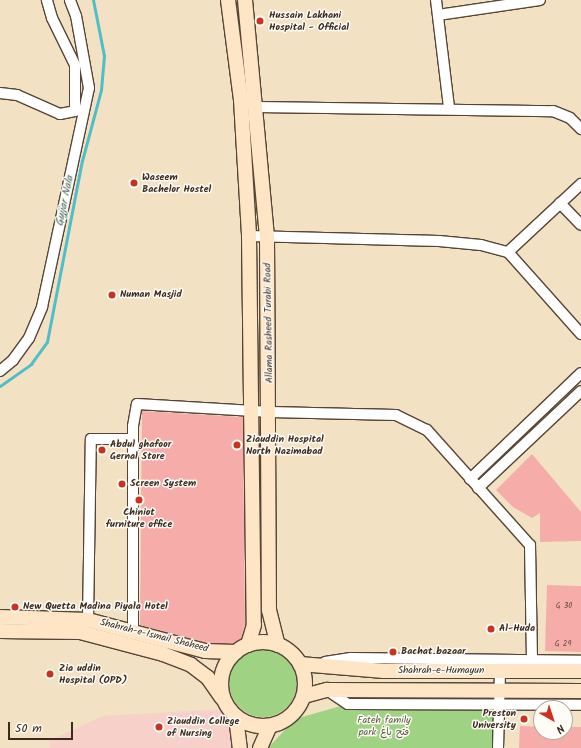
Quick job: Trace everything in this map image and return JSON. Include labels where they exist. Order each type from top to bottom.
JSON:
[{"type":"main road","name":"Allama Rasheed Turabi Road","points":[[228,0],[238,74],[249,236],[254,625],[242,648]]},
{"type":"main road","name":"Allama Rasheed Turabi Road","points":[[245,0],[257,107],[267,236],[271,412],[270,610],[278,645]]},
{"type":"main road","points":[[238,74],[253,73]]},
{"type":"main road","points":[[244,146],[260,145]]},
{"type":"main road","name":"Shahrah-e-Ismail Shaheed","points":[[0,618],[88,620],[133,629],[205,651],[242,648]]},
{"type":"main road","name":"Shahrah-e-Ismail Shaheed","points":[[0,631],[80,632],[163,654],[191,665],[208,678],[222,698]]},
{"type":"main road","points":[[261,642],[278,645],[307,664],[304,696],[291,716],[270,726],[246,724],[236,718],[222,698],[222,674],[242,648],[261,642]]},
{"type":"main road","name":"Shahrah-e-Humayun","points":[[307,664],[384,671],[581,671]]},
{"type":"main road","name":"Shahrah-e-Humayun","points":[[304,696],[327,690],[581,691]]},
{"type":"main road","points":[[236,718],[240,748]]},
{"type":"main road","points":[[260,748],[270,726]]},
{"type":"street","points":[[0,93],[17,96],[60,114],[75,111],[75,65],[52,18],[47,0]]},
{"type":"street","points":[[0,371],[14,360],[29,338],[42,307],[89,88],[76,16],[70,0]]},
{"type":"street","points":[[436,0],[449,107]]},
{"type":"street","points":[[438,15],[540,0]]},
{"type":"street","points":[[257,107],[449,107],[553,110],[570,118],[581,129]]},
{"type":"street","points":[[508,252],[581,184]]},
{"type":"street","points":[[560,203],[581,225]]},
{"type":"street","points":[[249,236],[439,241],[481,245],[508,252],[581,334]]},
{"type":"street","points":[[470,479],[581,373]]},
{"type":"street","points":[[478,488],[581,391]]},
{"type":"street","points":[[133,629],[133,439],[137,404],[252,412],[396,414],[415,421],[427,430],[530,545],[532,659]]},
{"type":"street","points":[[88,620],[91,439],[133,439]]},
{"type":"street","points":[[307,664],[351,658],[532,659],[581,661]]},
{"type":"street","points":[[498,748],[500,671]]},
{"type":"street","points":[[327,690],[348,704],[500,706],[581,705]]},
{"type":"shaded area","name":"Ziauddin College of Nursing","points":[[228,709],[236,717],[240,748],[50,748],[49,741],[103,716]]},
{"type":"green space","points":[[263,649],[276,652],[287,659],[294,670],[297,683],[294,696],[287,707],[276,714],[263,717],[250,714],[239,707],[232,696],[229,683],[232,670],[239,659],[250,652]]},
{"type":"green space","name":"Fateh family park فتح باغ","points":[[348,704],[500,706],[498,748],[268,748],[295,719]]},
{"type":"building","points":[[142,411],[243,417],[245,624],[240,644],[206,643],[140,625]]},
{"type":"building","points":[[532,454],[581,512],[581,541],[540,542],[540,513],[532,518],[513,507],[496,490]]},
{"type":"building","points":[[547,585],[581,586],[581,652],[545,651]]},
{"type":"building","points":[[520,726],[533,727],[533,740],[573,740],[573,727],[581,727],[581,748],[519,748]]},
{"type":"waterway","name":"Gujjar Nala","points":[[0,386],[31,364],[47,342],[82,161],[101,90],[104,56],[93,0]]},
{"type":"place","name":"Hussain Lakhani Hospital - Official","points":[[260,21]]},
{"type":"place","name":"Waseem Bachelor Hostel","points":[[134,183]]},
{"type":"place","name":"Numan Masjid","points":[[112,295]]},
{"type":"place","name":"Ziauddin Hospital North Nazimabad","points":[[237,445]]},
{"type":"place","name":"Abdul ghafoor Gernal Store","points":[[102,450]]},
{"type":"place","name":"Screen System","points":[[122,484]]},
{"type":"place","name":"Chiniot furniture office","points":[[139,500]]},
{"type":"place","name":"New Quetta Madina Piyala Hotel","points":[[15,607]]},
{"type":"place","name":"Al-Huda","points":[[491,629]]},
{"type":"place","name":"Bachat bazaar","points":[[393,652]]},
{"type":"place","name":"Zia uddin Hospital (OPD)","points":[[50,674]]},
{"type":"place","name":"Preston University","points":[[524,719]]},
{"type":"place","name":"Ziauddin College of Nursing","points":[[159,727]]}]
